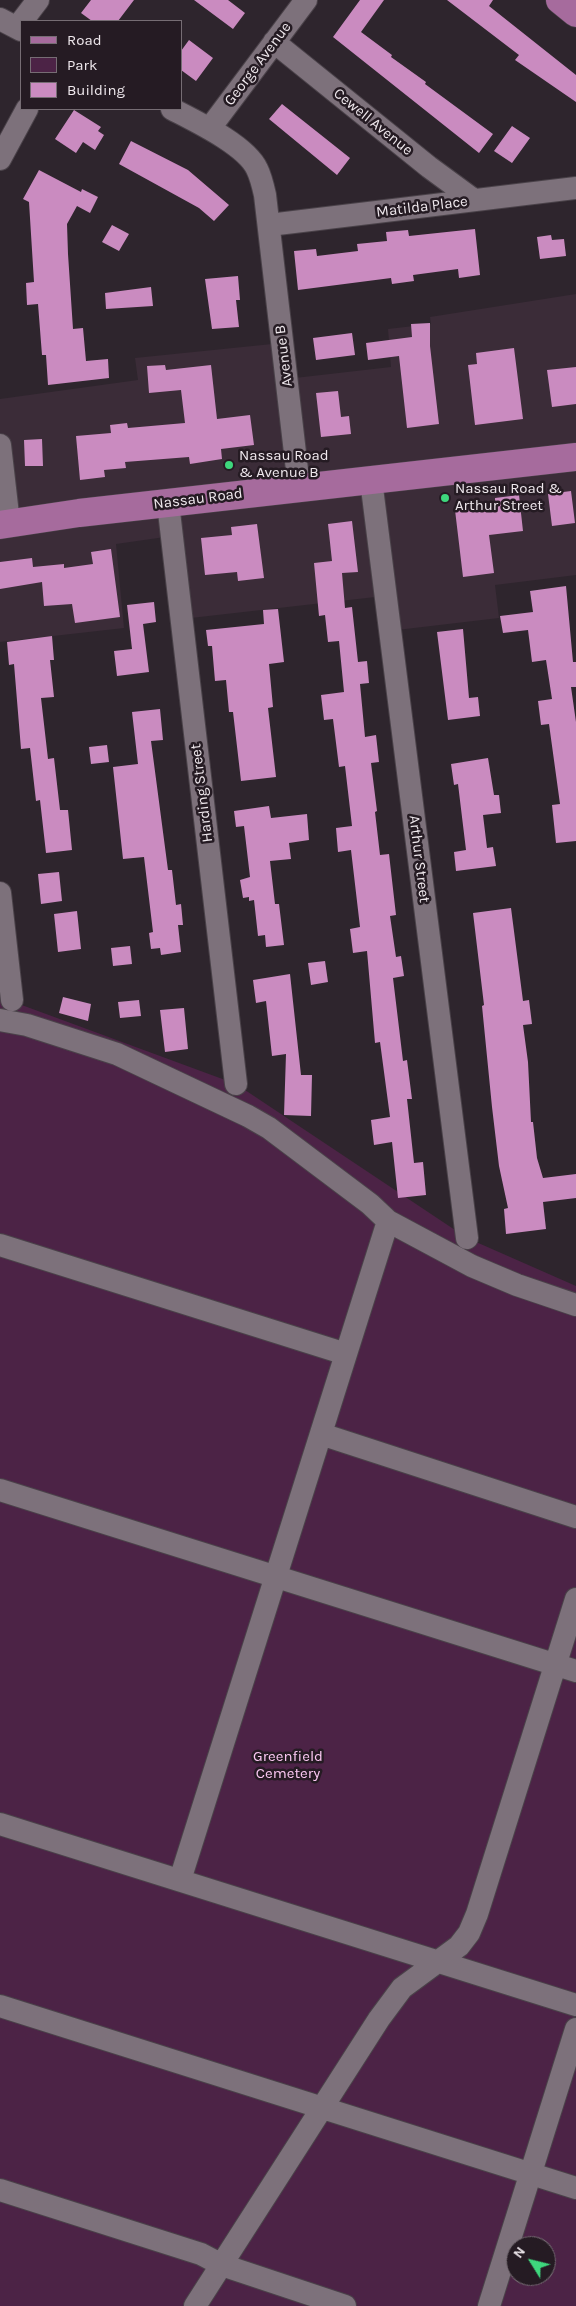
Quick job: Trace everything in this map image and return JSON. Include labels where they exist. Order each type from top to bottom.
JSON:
[{"type":"main road","points":[[560,0],[576,13]]},
{"type":"main road","name":"Nassau Road","points":[[4,524],[299,487],[576,457]]},
{"type":"street","points":[[16,24],[38,0]]},
{"type":"street","name":"George Avenue","points":[[210,128],[306,0]]},
{"type":"street","name":"Cewell Avenue","points":[[274,42],[429,167],[474,200]]},
{"type":"street","points":[[0,159],[26,110]]},
{"type":"street","name":"Avenue B","points":[[174,110],[210,128],[239,148],[257,167],[265,195],[269,225],[299,487]]},
{"type":"street","name":"Matilda Place","points":[[269,225],[576,188]]},
{"type":"street","points":[[0,445],[4,524]]},
{"type":"street","name":"Arthur Street","points":[[371,480],[467,1238]]},
{"type":"street","name":"Harding Street","points":[[168,503],[236,1084]]},
{"type":"street","points":[[0,892],[12,1000]]},
{"type":"street","points":[[0,1020],[27,1025],[117,1054],[248,1116],[269,1128],[355,1193],[388,1221],[472,1266],[517,1285],[576,1305]]},
{"type":"street","points":[[180,1880],[388,1221]]},
{"type":"street","points":[[0,1245],[346,1354]]},
{"type":"street","points":[[321,1434],[576,1517]]},
{"type":"street","points":[[0,1490],[566,1668]]},
{"type":"street","points":[[195,2306],[379,2019],[402,1988],[459,1946],[469,1933],[566,1668],[576,1599]]},
{"type":"street","points":[[0,1824],[576,2005]]},
{"type":"street","points":[[0,2006],[576,2188]]},
{"type":"street","points":[[489,2306],[576,2028]]},
{"type":"street","points":[[0,2190],[201,2254],[222,2265],[345,2306]]},
{"type":"shaded area","points":[[576,294],[576,575],[495,585],[499,618],[397,630],[393,595],[182,619],[172,536],[116,544],[124,628],[0,642],[0,399],[138,380],[135,358],[282,343],[286,379],[391,367],[388,329],[431,324],[430,317]]},
{"type":"green space","name":"Greenfield Cemetery","points":[[0,997],[236,1084],[467,1238],[576,1286],[576,2306],[0,2306]]},
{"type":"building","points":[[91,0],[134,0],[119,20],[91,20],[81,13]]},
{"type":"building","points":[[194,0],[228,0],[245,13],[233,29]]},
{"type":"building","points":[[360,0],[384,0],[361,32],[392,55],[391,57],[426,82],[425,84],[493,134],[479,153],[333,37]]},
{"type":"building","points":[[447,0],[493,0],[489,6],[576,75],[576,102],[515,60],[519,55]]},
{"type":"building","points":[[189,40],[213,58],[196,81],[182,71],[182,50]]},
{"type":"building","points":[[282,104],[350,158],[337,175],[269,119]]},
{"type":"building","points":[[74,110],[101,127],[98,131],[104,135],[95,150],[83,142],[76,153],[55,139]]},
{"type":"building","points":[[512,126],[530,138],[512,163],[494,151]]},
{"type":"building","points":[[131,141],[188,170],[229,205],[214,221],[199,208],[119,164]]},
{"type":"building","points":[[39,170],[81,192],[82,189],[98,197],[90,213],[77,206],[67,224],[68,254],[73,329],[83,328],[86,361],[108,359],[109,378],[48,385],[46,355],[42,355],[38,304],[27,305],[26,283],[34,282],[29,202],[23,199]]},
{"type":"building","points":[[112,225],[129,234],[119,251],[102,242]]},
{"type":"building","points":[[475,229],[480,275],[459,278],[458,269],[413,275],[414,281],[392,284],[391,278],[298,290],[294,251],[316,249],[317,256],[358,251],[357,244],[387,241],[386,232],[408,230],[409,236]]},
{"type":"building","points":[[551,235],[552,240],[564,239],[566,256],[540,259],[537,237]]},
{"type":"building","points":[[238,276],[240,300],[236,300],[239,327],[212,329],[205,279]]},
{"type":"building","points":[[151,287],[153,306],[106,309],[105,293]]},
{"type":"building","points":[[430,323],[430,346],[439,424],[407,428],[399,356],[368,360],[366,343],[412,337],[411,324]]},
{"type":"building","points":[[352,333],[355,355],[316,360],[313,338]]},
{"type":"building","points":[[514,348],[523,419],[475,425],[468,365],[477,364],[476,353]]},
{"type":"building","points":[[165,365],[166,370],[211,365],[217,419],[250,415],[254,445],[221,449],[222,459],[190,464],[189,457],[125,462],[126,468],[104,470],[105,477],[80,480],[76,436],[111,433],[110,425],[127,423],[128,428],[185,423],[181,390],[149,393],[147,366]]},
{"type":"building","points":[[576,367],[576,404],[552,407],[547,370]]},
{"type":"building","points":[[338,391],[341,417],[349,416],[351,434],[321,437],[316,393]]},
{"type":"building","points":[[42,439],[43,466],[25,466],[24,440]]},
{"type":"building","points":[[571,491],[575,523],[552,526],[548,494]]},
{"type":"building","points":[[519,495],[523,531],[489,535],[494,573],[463,577],[455,510],[495,505],[495,498]]},
{"type":"building","points":[[352,521],[358,572],[342,573],[345,608],[352,607],[358,662],[367,661],[369,683],[360,684],[365,737],[376,735],[379,762],[371,763],[377,811],[375,812],[380,855],[389,854],[396,915],[390,916],[396,957],[401,956],[404,976],[393,978],[403,1061],[407,1060],[412,1099],[407,1099],[414,1163],[423,1162],[426,1195],[398,1198],[392,1142],[374,1145],[371,1120],[390,1117],[380,1042],[375,1043],[367,951],[353,953],[350,929],[360,927],[351,850],[338,852],[336,828],[352,826],[345,766],[339,767],[333,719],[324,720],[321,695],[344,692],[339,641],[328,642],[325,615],[319,616],[314,563],[332,561],[328,524]]},
{"type":"building","points":[[257,524],[264,578],[238,581],[237,572],[205,575],[201,538],[232,535],[231,527]]},
{"type":"building","points":[[111,549],[120,617],[75,623],[72,604],[44,606],[42,582],[0,589],[0,562],[32,558],[33,567],[64,564],[64,568],[93,564],[91,552]]},
{"type":"building","points":[[566,586],[573,662],[576,662],[576,687],[571,687],[576,722],[576,841],[556,843],[552,805],[560,804],[549,724],[541,725],[538,701],[552,699],[546,660],[532,662],[528,630],[503,633],[500,616],[533,612],[530,591]]},
{"type":"building","points":[[154,602],[156,622],[143,624],[149,672],[117,676],[114,651],[132,649],[127,605]]},
{"type":"building","points":[[278,609],[284,662],[269,664],[273,707],[268,708],[276,777],[241,781],[233,712],[229,712],[226,680],[215,681],[212,646],[208,646],[206,630],[264,624],[263,610]]},
{"type":"building","points":[[463,629],[469,698],[478,697],[480,716],[448,720],[437,632]]},
{"type":"building","points":[[52,636],[54,660],[50,660],[54,697],[41,698],[48,759],[54,758],[60,810],[68,810],[72,850],[46,853],[40,800],[36,801],[30,748],[21,749],[14,664],[9,665],[7,642]]},
{"type":"building","points":[[160,709],[163,740],[151,741],[168,870],[172,870],[176,905],[181,904],[183,925],[178,925],[181,952],[161,955],[160,948],[151,949],[149,933],[153,932],[144,857],[123,859],[113,767],[138,764],[132,712]]},
{"type":"building","points":[[107,745],[109,762],[91,764],[89,747]]},
{"type":"building","points":[[488,758],[494,795],[499,795],[501,813],[483,815],[487,848],[493,847],[496,866],[456,871],[454,852],[466,850],[458,784],[454,785],[451,764]]},
{"type":"building","points":[[269,806],[271,818],[307,814],[309,840],[289,843],[291,859],[270,861],[275,904],[279,904],[284,945],[266,947],[265,935],[258,936],[254,900],[249,901],[249,897],[243,898],[240,880],[250,877],[244,826],[236,827],[234,811]]},
{"type":"building","points":[[59,872],[62,901],[41,904],[38,874]]},
{"type":"building","points":[[511,908],[523,1001],[529,1000],[532,1024],[523,1025],[528,1062],[531,1122],[533,1122],[537,1158],[543,1178],[576,1174],[576,1198],[543,1202],[546,1229],[506,1234],[504,1209],[508,1208],[499,1166],[492,1107],[482,1006],[484,1005],[473,913]]},
{"type":"building","points":[[77,911],[81,949],[58,952],[54,914]]},
{"type":"building","points":[[130,946],[132,964],[113,966],[111,948]]},
{"type":"building","points":[[325,961],[328,982],[311,985],[308,963]]},
{"type":"building","points":[[290,974],[301,1075],[312,1075],[311,1116],[284,1115],[286,1054],[272,1056],[266,1001],[256,1003],[253,980]]},
{"type":"building","points":[[63,997],[91,1004],[88,1021],[59,1013]]},
{"type":"building","points":[[139,1000],[141,1016],[120,1018],[118,1002]]},
{"type":"building","points":[[184,1008],[188,1049],[165,1052],[160,1010]]},
{"type":"place","name":"Nassau Road & Avenue B","points":[[229,465]]},
{"type":"place","name":"Nassau Road & Arthur Street","points":[[445,498]]}]
